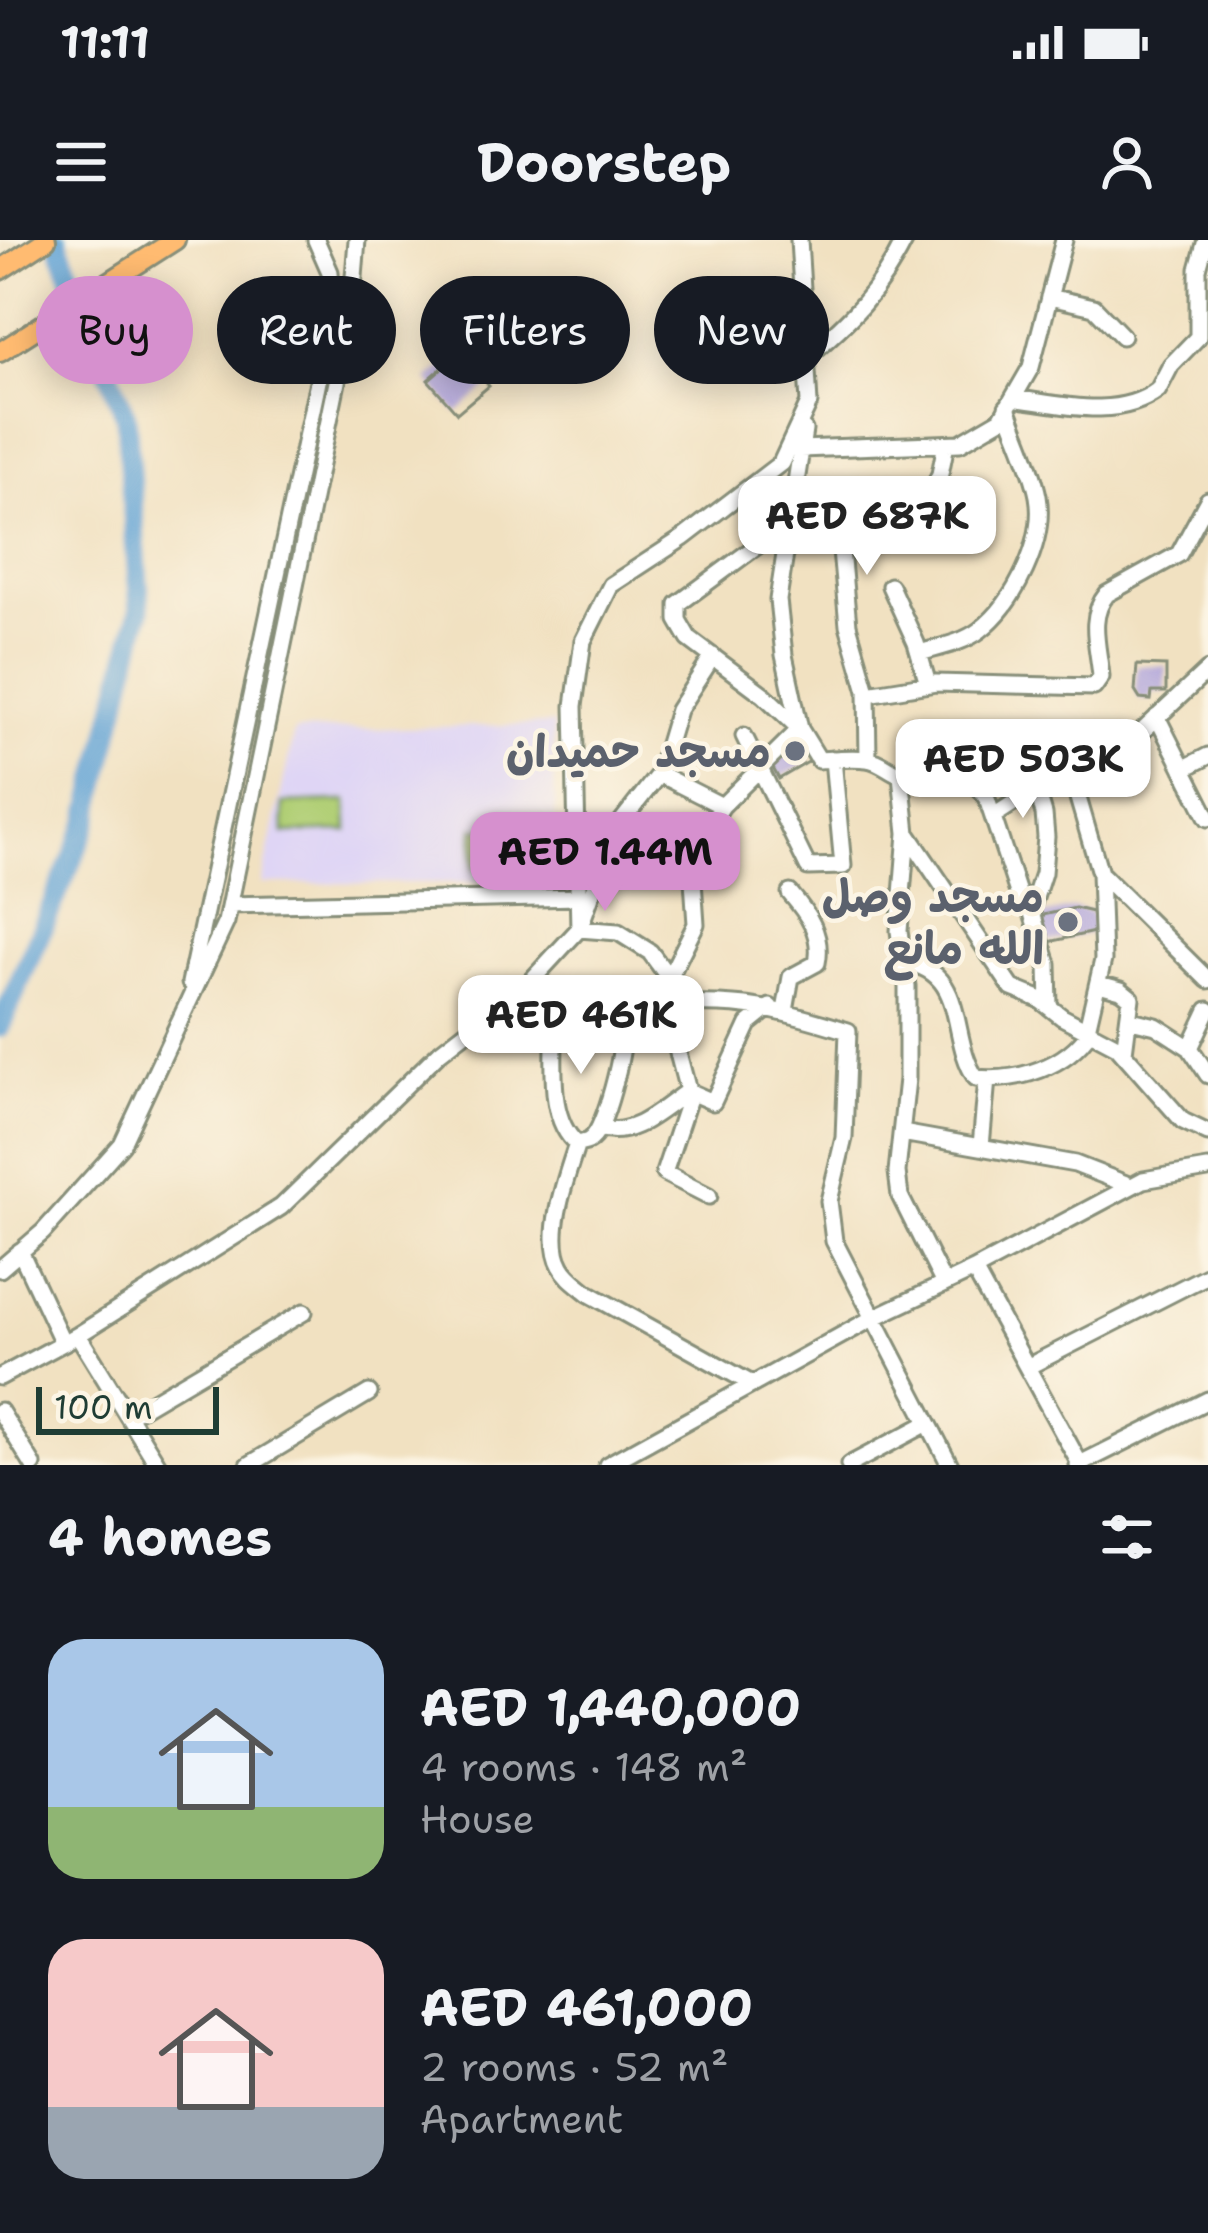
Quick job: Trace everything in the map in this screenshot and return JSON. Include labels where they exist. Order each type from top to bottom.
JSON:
[{"type":"main road","points":[[0,269],[46,240]]},
{"type":"main road","points":[[0,352],[175,240]]},
{"type":"street","points":[[185,1004],[332,311],[330,272],[316,240]]},
{"type":"street","points":[[0,1269],[122,1144],[226,922],[351,314],[357,240]]},
{"type":"street","points":[[799,240],[801,276]]},
{"type":"street","points":[[829,338],[880,287],[905,240]]},
{"type":"street","points":[[800,449],[946,444],[978,435],[1001,418],[1031,368],[1064,240]]},
{"type":"street","points":[[1010,402],[1114,408],[1158,390],[1171,365],[1203,343],[1198,269],[1205,240]]},
{"type":"street","points":[[1049,297],[1094,307],[1122,335]]},
{"type":"street","points":[[800,729],[778,600],[808,384]]},
{"type":"street","points":[[919,653],[966,638],[994,616],[1035,542],[1038,498],[1010,402]]},
{"type":"street","points":[[579,929],[574,706],[583,641],[611,585],[781,464],[809,403]]},
{"type":"street","points":[[868,759],[868,694],[848,625],[842,545],[850,536],[927,502],[940,474],[946,444]]},
{"type":"street","points":[[868,694],[928,684],[1094,687],[1101,677],[1095,621],[1100,602],[1179,554],[1208,500]]},
{"type":"street","points":[[789,512],[758,545],[679,604],[678,620],[689,639],[800,729],[819,760],[868,759],[901,775],[937,776],[1042,744],[1060,746],[1073,757],[1105,760],[1208,670]]},
{"type":"street","points":[[890,586],[928,684]]},
{"type":"street","points":[[0,1377],[70,1339],[280,1208],[440,1052],[529,983],[579,929],[615,830],[658,774],[679,710],[713,656]]},
{"type":"street","points":[[1157,717],[1208,818]]},
{"type":"street","points":[[709,1196],[664,1173],[690,1092],[673,1034],[669,978],[696,924],[692,866],[722,806],[800,729]]},
{"type":"street","points":[[744,736],[808,867],[843,866],[833,759]]},
{"type":"street","points":[[1025,749],[1046,837],[1043,873],[1031,910]]},
{"type":"street","points":[[1183,769],[1208,756]]},
{"type":"street","points":[[904,962],[928,967],[943,983],[976,1078],[1038,1071],[1076,1051],[1088,1030],[1102,960],[1100,873],[1076,791],[1073,757]]},
{"type":"street","points":[[967,770],[994,815],[1018,893],[1031,910],[1048,964],[1049,1007]]},
{"type":"street","points":[[658,774],[722,806]]},
{"type":"street","points":[[901,775],[907,833],[898,906],[907,1079],[897,1172],[900,1196],[944,1284]]},
{"type":"street","points":[[994,815],[1037,788]]},
{"type":"street","points":[[907,833],[1012,988],[1124,1052],[1175,1114],[1208,1133]]},
{"type":"street","points":[[605,856],[619,862],[669,861],[692,866]]},
{"type":"street","points":[[1100,873],[1208,980]]},
{"type":"street","points":[[690,1092],[713,1102],[749,1024],[778,1009],[791,977],[817,963],[812,921],[790,893]]},
{"type":"street","points":[[230,905],[579,897]]},
{"type":"street","points":[[579,929],[618,932],[650,952],[669,978]]},
{"type":"street","points":[[1099,984],[1131,998],[1124,1052]]},
{"type":"street","points":[[671,1005],[725,1001],[778,1009],[848,1031],[844,1138],[829,1201],[834,1241],[950,1465]]},
{"type":"street","points":[[1190,1048],[1208,1010]]},
{"type":"street","points":[[476,1024],[554,1027],[615,1018],[626,1027],[599,1128],[587,1142],[577,1144]]},
{"type":"street","points":[[1131,1020],[1156,1026],[1190,1048],[1208,1075]]},
{"type":"street","points":[[554,1027],[557,1107],[562,1127],[577,1144]]},
{"type":"street","points":[[981,1146],[986,1079]]},
{"type":"street","points":[[599,1128],[623,1131],[690,1092]]},
{"type":"street","points":[[902,1133],[1075,1164],[1131,1186]]},
{"type":"street","points":[[577,1144],[558,1207],[556,1249],[564,1273],[588,1293],[752,1384]]},
{"type":"street","points":[[607,1465],[873,1318],[1143,1180],[1208,1169]]},
{"type":"street","points":[[20,1251],[70,1339],[158,1465]]},
{"type":"street","points":[[974,1270],[1079,1464],[1208,1400]]},
{"type":"street","points":[[1027,1367],[1208,1275]]},
{"type":"street","points":[[128,1416],[304,1312]]},
{"type":"street","points":[[249,1465],[369,1394]]},
{"type":"street","points":[[0,1411],[33,1465]]},
{"type":"street","points":[[849,1465],[928,1424]]},
{"type":"shaded area","points":[[553,724],[557,882],[262,884],[294,731]]},
{"type":"green space","points":[[347,801],[348,831],[284,833],[283,803]]},
{"type":"green space","points":[[542,828],[542,867],[474,868],[474,829]]},
{"type":"building","points":[[432,384],[487,384],[489,386],[457,413]]},
{"type":"building","points":[[1137,665],[1166,666],[1166,692],[1152,692],[1151,700],[1140,699],[1135,691]]},
{"type":"building","name":"مسجد حميدان","points":[[801,742],[810,761],[779,779],[769,761]]},
{"type":"building","name":"مسجد وصل الله مانع","points":[[1075,908],[1092,912],[1094,932],[1049,942],[1043,915]]},
{"type":"waterway","points":[[0,1027],[88,822],[140,610],[126,416],[57,240]]},
{"type":"place","name":"مسجد حميدان","points":[[795,751]]},
{"type":"place","name":"مسجد وصل الله مانع","points":[[1068,922]]}]
